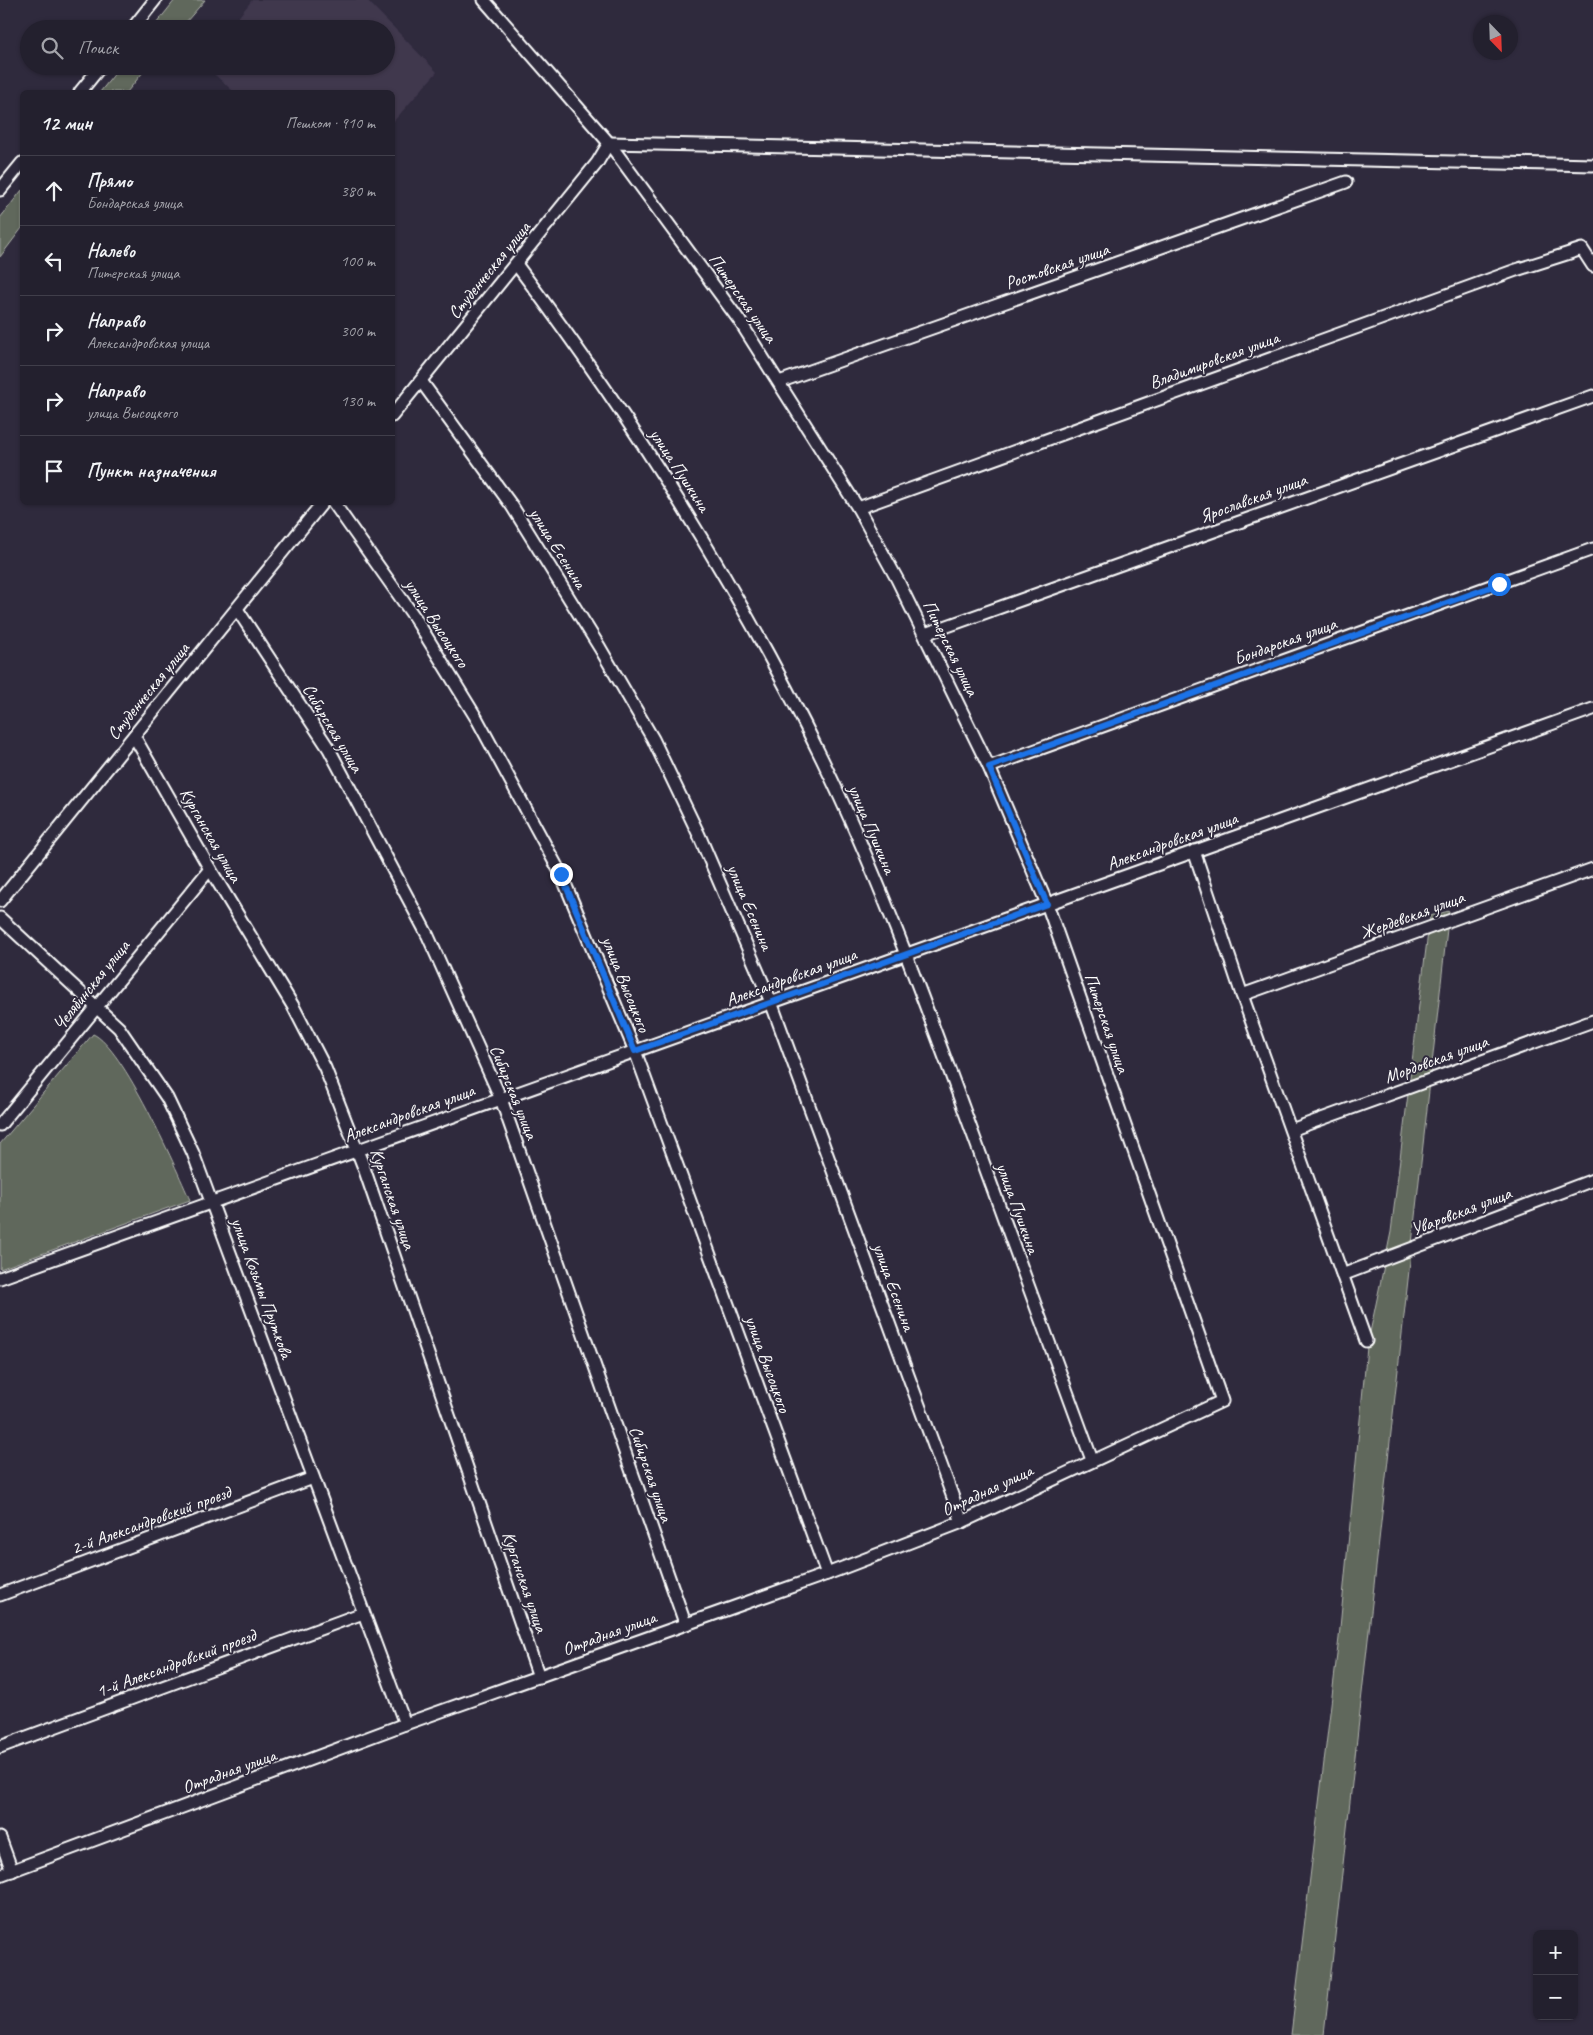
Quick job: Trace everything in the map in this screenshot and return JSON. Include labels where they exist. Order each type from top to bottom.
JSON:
[{"type":"street","points":[[139,20],[155,0]]},
{"type":"street","name":"Питерская улица","points":[[484,0],[609,143],[739,320],[858,508],[925,634],[989,767],[1047,904],[1222,1401]]},
{"type":"street","points":[[82,90],[94,75]]},
{"type":"street","points":[[609,143],[1593,165]]},
{"type":"street","name":"Студенческая улица","points":[[395,412],[597,163],[609,143]]},
{"type":"street","points":[[0,190],[20,165]]},
{"type":"street","name":"Ростовская улица","points":[[779,382],[1346,182]]},
{"type":"street","name":"Владимировская улица","points":[[858,508],[1516,270],[1582,249],[1593,266]]},
{"type":"street","name":"улица Пушкина","points":[[516,264],[566,332],[676,493],[740,601],[824,762],[907,954],[1092,1460]]},
{"type":"street","name":"улица Есенина","points":[[421,381],[512,506],[600,648],[652,739],[703,844],[771,1002],[962,1522]]},
{"type":"street","name":"Ярославская улица","points":[[925,634],[1593,396]]},
{"type":"street","name":"Студенческая улица","points":[[0,901],[321,505]]},
{"type":"street","name":"улица Высоцкого","points":[[335,505],[415,618],[477,719],[561,874],[635,1051],[827,1574]]},
{"type":"street","name":"Бондарская улица","points":[[989,767],[1593,549]]},
{"type":"street","name":"Сибирская улица","points":[[237,609],[329,749],[428,936],[501,1099],[685,1623]]},
{"type":"street","name":"Александровская улица","points":[[0,1278],[1593,709]]},
{"type":"street","name":"Курганская улица","points":[[134,736],[210,869],[293,1006],[325,1068],[358,1150],[539,1677]]},
{"type":"street","points":[[1194,852],[1242,995],[1366,1341]]},
{"type":"street","name":"Челябинская улица","points":[[0,1125],[210,869]]},
{"type":"street","name":"Жердевская улица","points":[[1242,995],[1593,869]]},
{"type":"street","name":"улица Козьмы Пруткова","points":[[0,918],[119,1028],[166,1098],[193,1154],[405,1724]]},
{"type":"street","name":"Мордовская улица","points":[[1290,1130],[1593,1021]]},
{"type":"street","name":"Уваровская улица","points":[[1342,1275],[1593,1180]]},
{"type":"street","name":"Отрадная улица","points":[[0,1875],[405,1724],[827,1574],[962,1522],[1222,1401]]},
{"type":"street","name":"2-й Александровский проезд","points":[[0,1594],[313,1478]]},
{"type":"street","name":"1-й Александровский проезд","points":[[0,1747],[364,1613]]},
{"type":"street","points":[[0,1838],[12,1871]]},
{"type":"shaded area","points":[[252,0],[367,0],[386,20],[236,20]]},
{"type":"shaded area","points":[[395,29],[437,72],[395,120],[395,90],[232,90],[215,75],[395,75]]},
{"type":"green space","points":[[175,0],[205,0],[188,20],[159,20]]},
{"type":"green space","points":[[114,75],[141,75],[129,90],[102,90]]},
{"type":"green space","points":[[20,193],[20,231],[0,257],[0,218]]},
{"type":"green space","points":[[1449,911],[1324,2035],[1291,2035],[1339,1638],[1367,1347],[1391,1232],[1430,916]]},
{"type":"green space","points":[[93,1034],[105,1043],[133,1083],[161,1136],[190,1200],[0,1269],[0,1144]]},
{"type":"route","points":[[561,874],[635,1051],[1047,904],[989,767],[1499,584]]}]
